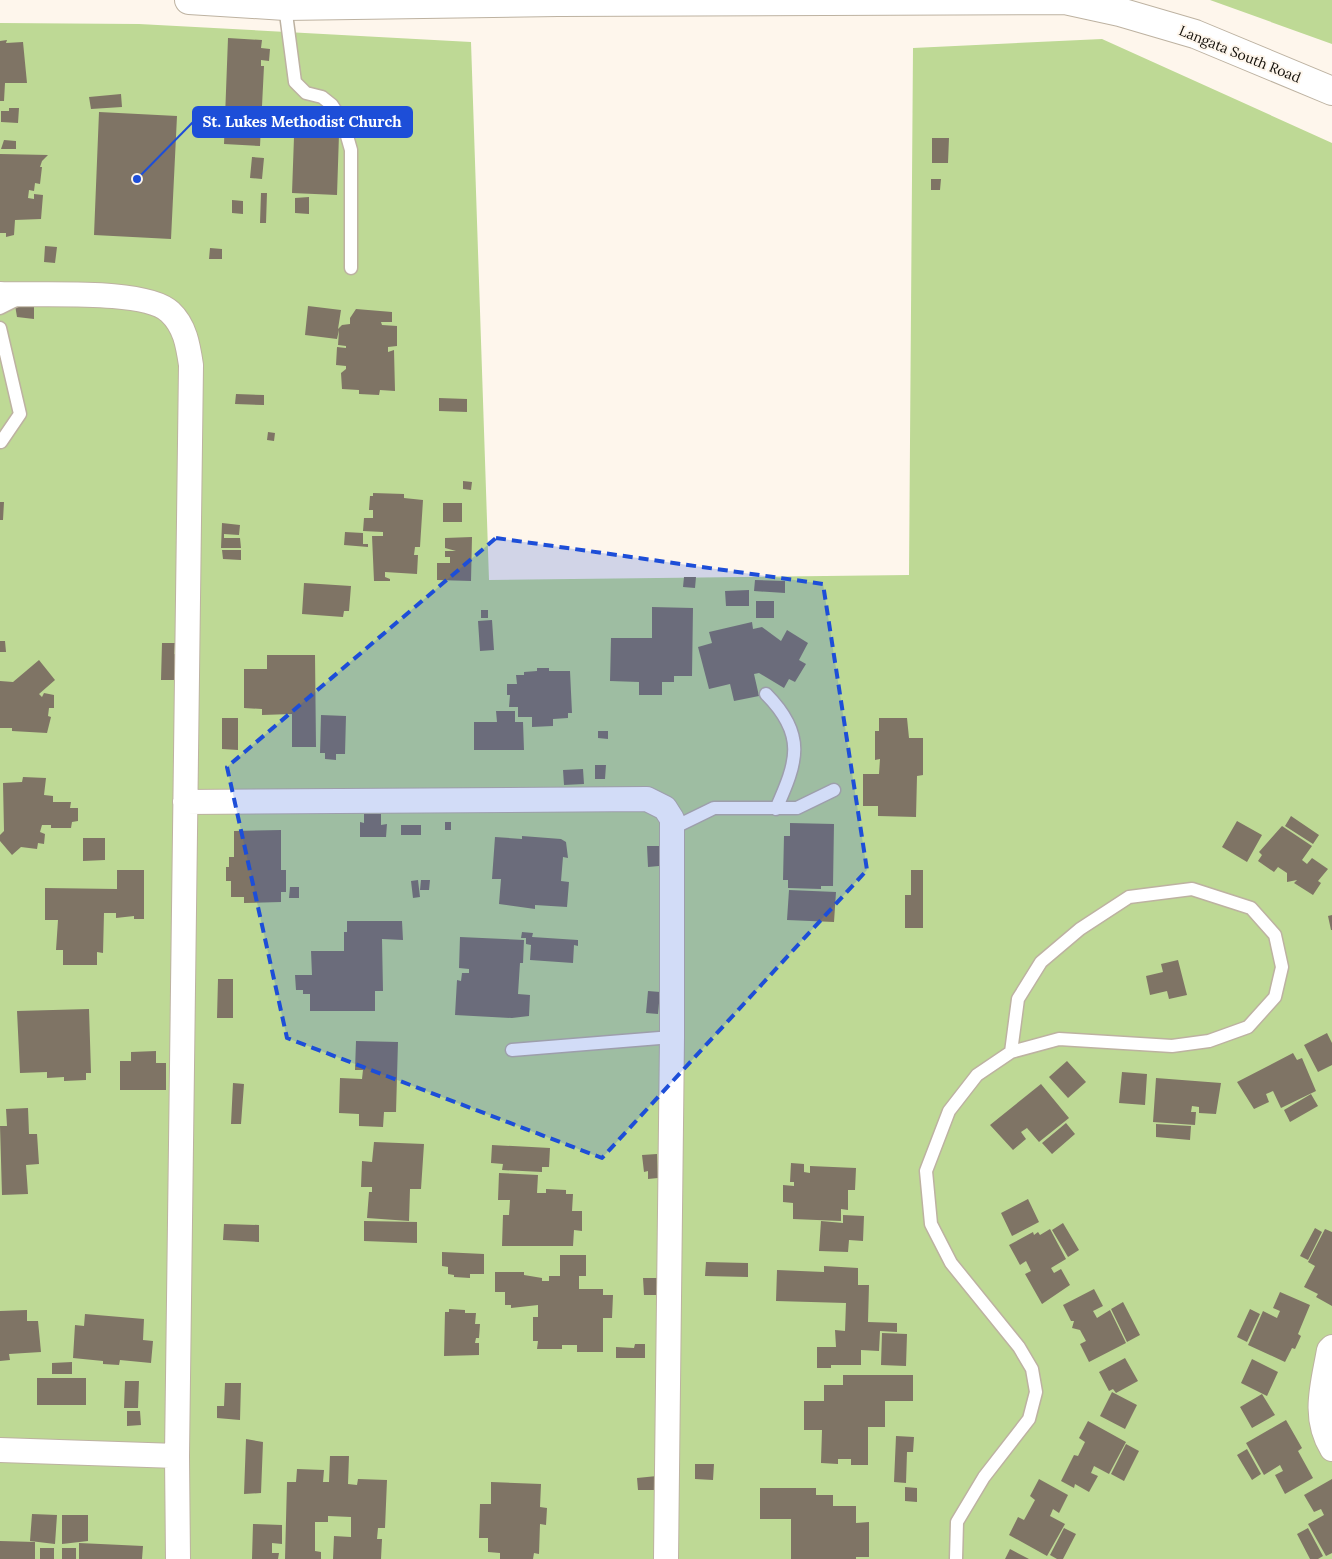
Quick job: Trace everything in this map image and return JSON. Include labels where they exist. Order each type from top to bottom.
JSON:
[{"type":"street","name":"Langata South Road","points":[[189,0],[285,6],[558,2],[1066,0],[1146,19],[1219,42],[1332,91]]},
{"type":"street","points":[[0,294],[145,299],[169,310],[185,335],[191,379],[177,1456],[178,1559]]},
{"type":"street","points":[[186,802],[647,799],[666,808],[672,819],[673,828],[666,1559]]},
{"type":"street","points":[[1332,1347],[1329,1350],[1319,1405],[1325,1438],[1332,1449]]},
{"type":"street","points":[[0,1450],[177,1456]]},
{"type":"lane","points":[[285,6],[295,82],[306,93],[322,97],[332,105],[343,122],[351,150],[351,268]]},
{"type":"lane","points":[[0,308],[10,301],[30,295]]},
{"type":"lane","points":[[0,328],[20,414],[2,442]]},
{"type":"lane","points":[[766,694],[782,710],[791,732],[795,751],[793,770],[776,809]]},
{"type":"lane","points":[[673,828],[714,808],[797,808],[834,790]]},
{"type":"lane","points":[[956,1559],[957,1522],[984,1477],[1029,1419],[1036,1392],[1032,1369],[1019,1347],[952,1263],[931,1224],[926,1171],[949,1111],[977,1076],[1011,1052],[1059,1039],[1172,1046],[1208,1041],[1248,1027],[1275,997],[1282,967],[1275,935],[1251,908],[1192,889],[1129,897],[1080,929],[1041,962],[1018,999],[1011,1052]]},
{"type":"lane","points":[[512,1050],[672,1037]]},
{"type":"highlighted area","points":[[496,538],[823,584],[867,870],[602,1158],[287,1038],[227,767]]},
{"type":"green space","points":[[1210,0],[1332,0],[1332,44]]},
{"type":"green space","points":[[0,23],[139,24],[471,42],[489,580],[909,575],[913,48],[1102,39],[1332,143],[1332,1559],[0,1559]]},
{"type":"building","points":[[228,38],[262,40],[261,48],[270,49],[269,61],[261,60],[261,66],[264,66],[260,146],[224,144]]},
{"type":"building","points":[[7,40],[6,43],[23,42],[27,83],[5,83],[4,101],[0,101],[0,41]]},
{"type":"building","points":[[121,94],[122,107],[91,109],[89,97]]},
{"type":"building","points":[[9,108],[19,108],[18,123],[1,122],[1,111],[9,111]]},
{"type":"building","points":[[295,109],[318,110],[317,133],[339,134],[337,195],[292,193]]},
{"type":"building","points":[[99,112],[177,116],[171,239],[94,235]]},
{"type":"building","points":[[932,138],[949,138],[948,163],[932,163]]},
{"type":"building","points":[[4,140],[16,141],[16,149],[1,149]]},
{"type":"building","points":[[0,154],[48,155],[42,161],[40,167],[42,167],[40,184],[35,183],[34,191],[29,190],[28,198],[34,199],[34,194],[43,195],[41,219],[15,220],[14,235],[6,237],[6,233],[0,233]]},
{"type":"building","points":[[252,157],[264,158],[262,179],[250,178]]},
{"type":"building","points":[[931,179],[941,179],[940,190],[931,190]]},
{"type":"building","points":[[261,193],[267,193],[266,223],[260,223]]},
{"type":"building","points":[[309,197],[309,214],[295,213],[295,198]]},
{"type":"building","points":[[232,200],[243,201],[243,214],[232,213]]},
{"type":"building","points":[[45,246],[57,247],[55,263],[44,262]]},
{"type":"building","points":[[210,248],[222,249],[222,259],[209,259]]},
{"type":"building","points":[[15,305],[34,306],[34,319],[17,317]]},
{"type":"building","points":[[308,306],[341,310],[338,329],[342,325],[350,324],[350,318],[356,309],[392,312],[392,322],[381,322],[382,325],[397,326],[397,346],[388,347],[388,352],[394,350],[395,391],[380,390],[379,395],[359,394],[359,390],[342,389],[341,373],[346,369],[346,366],[336,365],[337,347],[346,348],[346,346],[338,345],[339,330],[337,339],[305,335]]},
{"type":"building","points":[[236,394],[264,395],[264,405],[235,404]]},
{"type":"building","points":[[439,398],[467,399],[467,412],[439,411]]},
{"type":"building","points":[[268,432],[275,433],[274,441],[267,440]]},
{"type":"building","points":[[463,481],[472,482],[471,490],[463,489]]},
{"type":"building","points":[[373,493],[404,494],[404,498],[423,500],[420,547],[415,547],[414,555],[418,555],[417,574],[385,572],[385,577],[390,579],[390,581],[374,581],[372,536],[383,536],[383,532],[363,531],[364,518],[373,518],[373,510],[369,510],[370,496],[373,496]]},
{"type":"building","points":[[0,502],[4,502],[3,520],[0,520]]},
{"type":"building","points":[[443,503],[462,503],[462,522],[443,522]]},
{"type":"building","points":[[222,523],[240,525],[239,535],[224,534],[224,538],[240,538],[241,548],[221,548]]},
{"type":"building","points":[[345,532],[363,533],[363,544],[368,544],[368,547],[344,545]]},
{"type":"building","points":[[472,537],[471,581],[437,580],[437,563],[450,563],[450,557],[445,557],[445,551],[456,551],[445,548],[445,538]]},
{"type":"building","points":[[222,550],[241,550],[241,560],[223,559]]},
{"type":"building","points":[[684,577],[696,577],[695,588],[683,587]]},
{"type":"building","points":[[755,580],[785,581],[785,593],[754,591]]},
{"type":"building","points":[[304,583],[351,586],[349,611],[344,611],[343,617],[302,614]]},
{"type":"building","points":[[749,590],[749,606],[726,606],[725,591]]},
{"type":"building","points":[[756,601],[774,601],[774,618],[756,618]]},
{"type":"building","points":[[652,607],[693,608],[692,676],[674,676],[674,682],[662,682],[662,695],[639,695],[639,682],[610,681],[611,638],[652,638]]},
{"type":"building","points":[[481,610],[488,610],[488,618],[481,618]]},
{"type":"building","points":[[492,620],[494,650],[480,651],[478,621]]},
{"type":"building","points":[[752,622],[753,629],[762,627],[781,641],[787,630],[808,643],[799,660],[806,664],[795,682],[789,679],[784,688],[759,673],[754,674],[759,696],[734,701],[730,684],[709,689],[698,647],[712,643],[709,632]]},
{"type":"building","points":[[0,641],[5,641],[6,652],[0,652]]},
{"type":"building","points":[[162,643],[175,643],[174,654],[178,655],[178,660],[175,661],[175,680],[161,680]]},
{"type":"building","points":[[267,655],[315,655],[316,747],[292,747],[292,714],[262,715],[262,709],[244,708],[244,669],[267,669]]},
{"type":"building","points":[[39,660],[55,680],[39,694],[42,697],[44,693],[54,695],[54,708],[49,708],[48,716],[51,717],[47,733],[12,731],[12,728],[0,728],[0,681],[13,682]]},
{"type":"building","points":[[537,668],[549,668],[549,671],[570,671],[572,713],[568,713],[568,718],[553,719],[553,726],[532,727],[532,717],[518,717],[518,707],[509,707],[510,695],[507,695],[507,684],[517,684],[516,675],[537,671]]},
{"type":"building","points":[[496,711],[515,711],[515,722],[523,722],[524,750],[474,750],[474,722],[497,722]]},
{"type":"building","points":[[321,715],[346,716],[345,754],[336,754],[336,760],[325,759],[325,753],[320,753]]},
{"type":"building","points":[[222,718],[238,718],[238,750],[222,749]]},
{"type":"building","points":[[879,718],[907,718],[909,738],[923,738],[923,775],[917,776],[916,817],[878,816],[878,806],[863,806],[863,774],[879,774],[880,759],[875,760],[875,731],[879,731]]},
{"type":"building","points":[[598,731],[608,731],[608,739],[598,738]]},
{"type":"building","points":[[595,765],[606,765],[605,779],[595,779]]},
{"type":"building","points":[[583,769],[584,784],[564,785],[563,770]]},
{"type":"building","points":[[23,777],[46,778],[44,795],[53,796],[53,802],[71,802],[70,808],[78,808],[78,821],[72,822],[71,828],[51,828],[51,825],[42,825],[40,832],[45,834],[44,844],[38,843],[37,849],[21,847],[12,855],[0,841],[0,835],[4,831],[3,783],[22,782]]},
{"type":"building","points":[[364,814],[381,814],[381,825],[387,824],[386,837],[360,837],[360,822],[364,823]]},
{"type":"building","points":[[1291,816],[1319,835],[1313,844],[1285,826]]},
{"type":"building","points":[[1237,821],[1262,835],[1247,862],[1222,847]]},
{"type":"building","points":[[445,822],[451,822],[451,830],[445,830]]},
{"type":"building","points":[[790,823],[834,824],[833,886],[821,886],[821,889],[788,888],[788,880],[783,880],[784,836],[790,836]]},
{"type":"building","points":[[401,825],[421,825],[421,835],[401,835]]},
{"type":"building","points":[[1282,826],[1312,846],[1302,860],[1307,864],[1312,858],[1328,869],[1318,881],[1321,883],[1313,895],[1294,883],[1297,880],[1287,882],[1287,873],[1278,867],[1274,872],[1258,861],[1262,855],[1259,852]]},
{"type":"building","points":[[281,830],[281,870],[286,870],[286,892],[281,892],[281,902],[244,903],[244,897],[231,897],[231,881],[226,881],[226,867],[229,867],[229,857],[234,857],[234,831]]},
{"type":"building","points":[[522,836],[561,839],[566,842],[568,858],[563,857],[561,881],[569,882],[567,907],[535,905],[535,909],[499,904],[501,879],[492,879],[495,837],[522,839]]},
{"type":"building","points":[[83,838],[105,838],[105,860],[83,861]]},
{"type":"building","points":[[647,846],[659,846],[659,866],[648,867]]},
{"type":"building","points":[[117,870],[144,870],[144,919],[134,919],[134,916],[116,918],[116,913],[104,913],[103,953],[97,952],[97,965],[63,965],[63,950],[56,950],[58,920],[45,920],[45,888],[117,889]]},
{"type":"building","points":[[911,870],[923,870],[923,928],[905,928],[905,895],[911,895]]},
{"type":"building","points":[[418,880],[420,897],[413,898],[411,881]]},
{"type":"building","points":[[421,880],[430,880],[429,890],[420,890]]},
{"type":"building","points":[[290,887],[299,887],[299,898],[289,898]]},
{"type":"building","points":[[789,890],[836,892],[834,922],[787,920]]},
{"type":"building","points":[[1332,915],[1332,930],[1331,930],[1328,916]]},
{"type":"building","points":[[347,921],[402,921],[403,940],[382,939],[383,991],[375,991],[375,1011],[310,1011],[310,994],[303,994],[303,990],[296,990],[295,975],[312,975],[311,951],[344,951],[344,932],[347,932]]},
{"type":"building","points":[[522,932],[533,933],[532,937],[578,940],[578,946],[574,945],[573,963],[530,960],[531,945],[526,944],[526,938],[521,938]]},
{"type":"building","points":[[460,937],[524,940],[523,963],[520,963],[518,994],[530,995],[529,1016],[512,1018],[455,1015],[457,980],[461,981],[462,973],[469,973],[469,969],[459,968]]},
{"type":"building","points":[[1178,960],[1187,995],[1169,999],[1167,991],[1150,995],[1146,976],[1163,972],[1161,964]]},
{"type":"building","points":[[218,979],[233,979],[233,1018],[217,1018]]},
{"type":"building","points":[[648,991],[660,992],[658,1014],[646,1013]]},
{"type":"building","points":[[89,1009],[91,1073],[86,1073],[86,1080],[64,1081],[64,1077],[47,1078],[47,1072],[20,1073],[17,1011]]},
{"type":"building","points":[[1327,1033],[1332,1043],[1332,1065],[1318,1072],[1304,1045]]},
{"type":"building","points":[[356,1041],[398,1042],[396,1112],[384,1112],[383,1127],[359,1126],[359,1114],[339,1113],[340,1078],[362,1079],[363,1070],[355,1070]]},
{"type":"building","points":[[156,1051],[156,1063],[166,1063],[166,1090],[120,1090],[120,1061],[131,1061],[131,1052]]},
{"type":"building","points":[[1293,1053],[1297,1060],[1302,1058],[1316,1091],[1281,1108],[1273,1091],[1266,1094],[1269,1102],[1254,1109],[1237,1082]]},
{"type":"building","points":[[1067,1061],[1086,1082],[1068,1098],[1049,1077]]},
{"type":"building","points":[[1122,1072],[1147,1074],[1145,1105],[1119,1103]]},
{"type":"building","points":[[1156,1078],[1221,1083],[1216,1114],[1199,1113],[1199,1107],[1192,1106],[1191,1112],[1196,1112],[1195,1125],[1153,1122]]},
{"type":"building","points":[[233,1083],[244,1084],[241,1124],[231,1124]]},
{"type":"building","points":[[1041,1084],[1069,1118],[1039,1142],[1027,1128],[1021,1132],[1026,1139],[1013,1150],[990,1125]]},
{"type":"building","points":[[1311,1094],[1318,1106],[1290,1122],[1284,1110]]},
{"type":"building","points":[[28,1108],[29,1134],[37,1134],[39,1164],[26,1165],[28,1194],[2,1195],[0,1126],[7,1126],[6,1109]]},
{"type":"building","points":[[1066,1123],[1075,1134],[1052,1154],[1042,1143]]},
{"type":"building","points":[[1156,1124],[1191,1126],[1190,1140],[1156,1137]]},
{"type":"building","points":[[374,1142],[424,1144],[421,1189],[410,1189],[409,1221],[367,1218],[369,1192],[372,1192],[372,1187],[361,1187],[362,1161],[372,1162]]},
{"type":"building","points":[[492,1145],[550,1148],[549,1167],[542,1167],[542,1172],[502,1170],[503,1164],[491,1163]]},
{"type":"building","points":[[657,1154],[658,1178],[648,1179],[648,1171],[644,1172],[642,1155]]},
{"type":"building","points":[[791,1163],[804,1164],[804,1172],[810,1173],[810,1166],[856,1168],[855,1190],[848,1190],[848,1210],[841,1209],[841,1221],[793,1219],[793,1203],[783,1202],[783,1185],[794,1186],[794,1182],[790,1182]]},
{"type":"building","points":[[499,1173],[538,1175],[537,1193],[546,1193],[546,1189],[566,1190],[566,1194],[573,1194],[572,1211],[582,1211],[582,1231],[574,1230],[573,1246],[502,1246],[503,1215],[509,1215],[510,1200],[498,1200]]},
{"type":"building","points":[[1028,1199],[1039,1222],[1012,1236],[1001,1213]]},
{"type":"building","points":[[843,1215],[864,1216],[863,1241],[849,1240],[848,1252],[819,1251],[821,1221],[843,1223]]},
{"type":"building","points":[[364,1221],[417,1222],[417,1243],[364,1241]]},
{"type":"building","points":[[1063,1223],[1079,1250],[1068,1257],[1052,1230]]},
{"type":"building","points":[[224,1224],[259,1225],[259,1242],[223,1240]]},
{"type":"building","points":[[1315,1228],[1322,1232],[1308,1260],[1300,1256]]},
{"type":"building","points":[[1050,1229],[1066,1259],[1051,1268],[1054,1273],[1061,1269],[1070,1285],[1042,1304],[1025,1274],[1031,1271],[1026,1261],[1020,1265],[1009,1245],[1033,1232],[1034,1235],[1038,1232],[1040,1235]]},
{"type":"building","points":[[1325,1229],[1332,1232],[1332,1306],[1316,1297],[1318,1294],[1304,1287],[1315,1266],[1308,1262]]},
{"type":"building","points":[[442,1252],[484,1254],[484,1274],[470,1274],[470,1278],[454,1277],[454,1275],[448,1274],[448,1267],[442,1266]]},
{"type":"building","points":[[560,1255],[586,1255],[586,1276],[579,1276],[579,1289],[603,1289],[603,1295],[613,1295],[612,1318],[603,1318],[603,1352],[577,1352],[577,1345],[562,1345],[562,1349],[537,1349],[538,1341],[533,1341],[533,1317],[538,1317],[538,1305],[511,1308],[511,1305],[505,1305],[505,1292],[495,1292],[495,1272],[524,1272],[524,1275],[542,1278],[542,1281],[549,1281],[549,1276],[560,1276]]},
{"type":"building","points":[[706,1262],[748,1263],[748,1277],[705,1276]]},
{"type":"building","points":[[824,1266],[858,1268],[858,1285],[869,1285],[868,1322],[897,1323],[897,1332],[880,1331],[879,1351],[861,1350],[861,1365],[831,1365],[831,1368],[817,1368],[817,1347],[836,1347],[835,1330],[845,1331],[846,1303],[776,1301],[777,1270],[824,1272]]},
{"type":"building","points":[[643,1278],[660,1278],[660,1295],[644,1295]]},
{"type":"building","points":[[1094,1289],[1103,1306],[1093,1311],[1097,1318],[1110,1310],[1126,1343],[1089,1362],[1080,1344],[1086,1341],[1080,1330],[1072,1328],[1074,1321],[1071,1321],[1063,1305]]},
{"type":"building","points":[[1280,1292],[1310,1305],[1298,1334],[1301,1336],[1295,1349],[1292,1348],[1285,1362],[1248,1345],[1263,1311],[1277,1318],[1280,1311],[1273,1308]]},
{"type":"building","points":[[1123,1302],[1140,1335],[1127,1342],[1111,1309]]},
{"type":"building","points":[[449,1309],[465,1310],[465,1313],[476,1313],[475,1324],[480,1324],[479,1338],[476,1338],[475,1343],[479,1343],[479,1355],[444,1356],[445,1312],[449,1312]]},
{"type":"building","points":[[1250,1309],[1260,1314],[1247,1342],[1237,1337]]},
{"type":"building","points":[[27,1310],[27,1321],[38,1321],[41,1352],[9,1354],[10,1360],[0,1361],[0,1311]]},
{"type":"building","points":[[85,1314],[144,1319],[143,1340],[153,1341],[151,1363],[120,1360],[119,1365],[103,1364],[103,1361],[73,1358],[75,1325],[84,1326]]},
{"type":"building","points":[[882,1333],[907,1334],[906,1366],[881,1365]]},
{"type":"building","points":[[635,1344],[645,1344],[645,1358],[616,1358],[616,1347],[634,1348]]},
{"type":"building","points":[[1125,1358],[1138,1381],[1116,1393],[1113,1389],[1109,1391],[1099,1372]]},
{"type":"building","points":[[1252,1359],[1278,1372],[1267,1396],[1241,1383]]},
{"type":"building","points":[[72,1362],[72,1374],[52,1374],[52,1363]]},
{"type":"building","points":[[843,1375],[913,1375],[913,1401],[885,1401],[885,1427],[868,1427],[868,1465],[851,1465],[851,1459],[838,1459],[838,1464],[821,1463],[822,1430],[804,1430],[804,1401],[824,1401],[824,1385],[843,1385]]},
{"type":"building","points":[[37,1378],[86,1378],[86,1405],[37,1405]]},
{"type":"building","points":[[125,1381],[139,1381],[138,1408],[124,1408]]},
{"type":"building","points":[[225,1383],[241,1383],[240,1420],[217,1418],[217,1406],[224,1406]]},
{"type":"building","points":[[1112,1392],[1137,1405],[1125,1429],[1100,1416]]},
{"type":"building","points":[[1262,1394],[1275,1415],[1252,1428],[1240,1407]]},
{"type":"building","points":[[127,1411],[140,1411],[141,1425],[127,1426]]},
{"type":"building","points":[[1286,1420],[1302,1448],[1298,1451],[1313,1478],[1285,1494],[1275,1475],[1283,1471],[1280,1465],[1264,1475],[1246,1443]]},
{"type":"building","points":[[1088,1421],[1126,1442],[1109,1474],[1094,1466],[1091,1473],[1098,1476],[1089,1492],[1075,1484],[1074,1488],[1061,1481],[1074,1455],[1078,1456],[1085,1442],[1079,1438]]},
{"type":"building","points":[[896,1436],[914,1437],[913,1452],[907,1452],[906,1483],[894,1482]]},
{"type":"building","points":[[246,1439],[263,1442],[261,1493],[244,1494]]},
{"type":"building","points":[[1126,1444],[1139,1451],[1124,1481],[1111,1474]]},
{"type":"building","points":[[1247,1449],[1261,1474],[1252,1480],[1237,1455]]},
{"type":"building","points":[[330,1456],[349,1456],[348,1484],[357,1485],[358,1479],[387,1480],[385,1528],[378,1528],[377,1539],[382,1539],[381,1559],[333,1559],[334,1536],[351,1537],[351,1517],[328,1516],[328,1522],[315,1522],[315,1551],[321,1552],[321,1559],[285,1559],[287,1482],[296,1482],[297,1469],[324,1470],[323,1482],[329,1482]]},
{"type":"building","points":[[695,1464],[714,1464],[713,1480],[695,1479]]},
{"type":"building","points":[[657,1476],[657,1490],[638,1490],[637,1478]]},
{"type":"building","points":[[1039,1479],[1068,1495],[1059,1513],[1053,1509],[1050,1516],[1065,1524],[1047,1556],[1009,1535],[1018,1517],[1024,1520],[1035,1500],[1030,1496]]},
{"type":"building","points":[[1332,1479],[1332,1553],[1326,1556],[1308,1524],[1324,1515],[1321,1509],[1314,1512],[1304,1495]]},
{"type":"building","points":[[491,1482],[541,1484],[540,1507],[547,1508],[546,1525],[540,1524],[539,1554],[534,1553],[533,1559],[500,1559],[500,1553],[488,1552],[488,1538],[479,1538],[480,1504],[491,1504]]},
{"type":"building","points":[[905,1487],[917,1488],[917,1502],[905,1501]]},
{"type":"building","points":[[760,1488],[816,1488],[816,1495],[833,1495],[833,1506],[856,1506],[856,1523],[869,1522],[869,1557],[856,1557],[856,1559],[791,1559],[791,1519],[760,1519]]},
{"type":"building","points":[[32,1514],[57,1515],[55,1544],[30,1541]]},
{"type":"building","points":[[62,1515],[88,1515],[88,1541],[62,1544]]},
{"type":"building","points":[[253,1524],[282,1525],[282,1544],[272,1543],[272,1553],[279,1553],[278,1559],[252,1559]]},
{"type":"building","points":[[1064,1528],[1076,1534],[1063,1559],[1057,1559],[1050,1555]]},
{"type":"building","points":[[1308,1528],[1323,1556],[1318,1559],[1310,1559],[1297,1534]]},
{"type":"building","points":[[0,1541],[35,1542],[35,1559],[0,1559]]},
{"type":"building","points":[[79,1543],[143,1546],[142,1559],[79,1559]]},
{"type":"building","points":[[40,1548],[54,1548],[54,1559],[40,1559]]},
{"type":"building","points":[[62,1548],[76,1548],[76,1559],[62,1559]]},
{"type":"building","points":[[1010,1549],[1029,1559],[1005,1559]]},
{"type":"place","name":"St. Lukes Methodist Church","points":[[137,179]]}]
